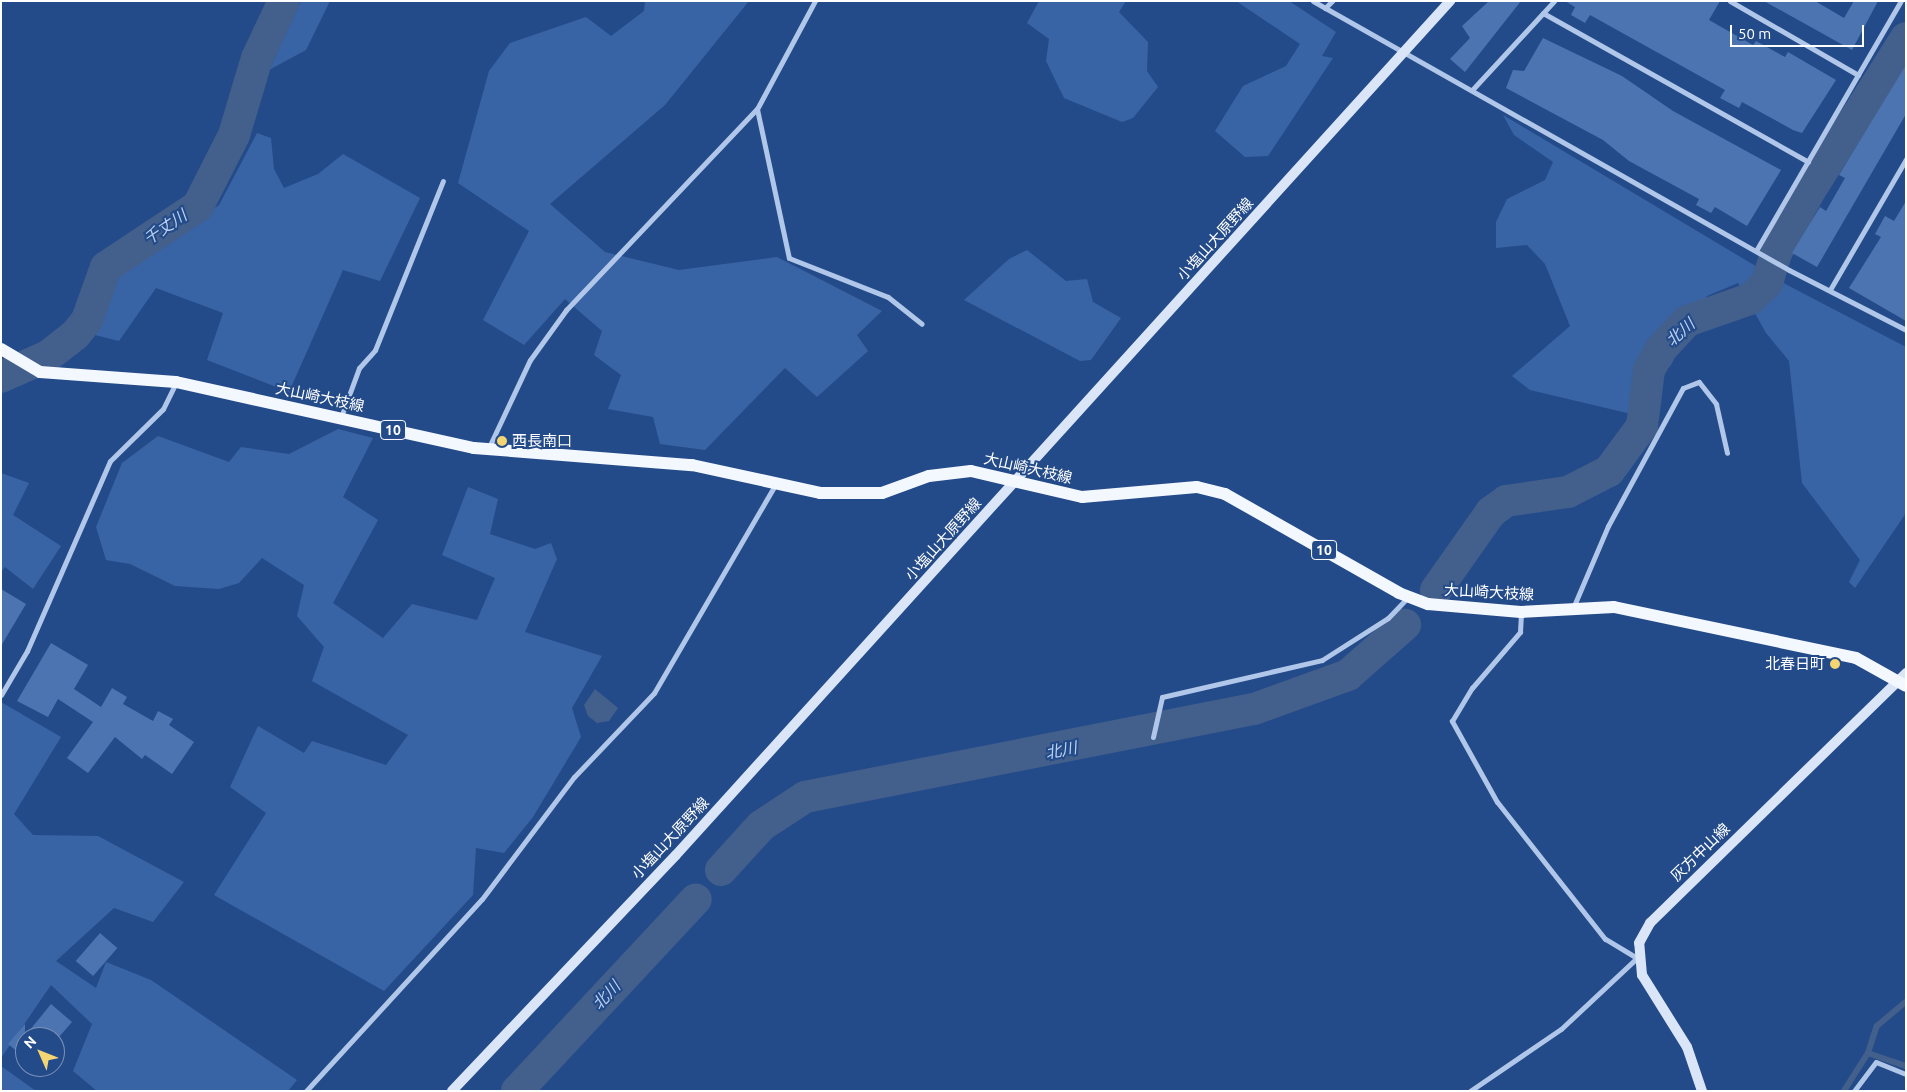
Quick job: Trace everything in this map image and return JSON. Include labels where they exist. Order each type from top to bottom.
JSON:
[{"type":"main road","name":"小塩山大原野線","points":[[452,1091],[676,855],[1450,1]]},
{"type":"main road","name":"大山崎大枝線","points":[[4,352],[40,372],[176,382],[488,450],[692,464],[820,493],[882,493],[928,476],[971,472],[1018,479],[1082,497],[1197,487],[1225,494],[1408,597],[1455,609],[1521,612],[1614,607],[1846,656],[1904,680]]},
{"type":"main road","name":"灰方中山線","points":[[1637,958],[1639,943],[1650,923],[1904,680]]},
{"type":"main road","points":[[1637,958],[1642,975],[1688,1047],[1702,1091]]},
{"type":"street","points":[[488,450],[530,360],[566,310],[757,109],[816,1]]},
{"type":"street","points":[[1313,1],[1403,54],[1472,90],[1758,249],[1789,270],[1831,288],[1906,330]]},
{"type":"street","points":[[1325,8],[1332,1]]},
{"type":"street","points":[[1472,90],[1554,1]]},
{"type":"street","points":[[1730,1],[1858,75]]},
{"type":"street","points":[[1758,249],[1901,1]]},
{"type":"street","points":[[1543,13],[1808,162]]},
{"type":"street","points":[[757,109],[789,258],[888,297],[922,324]]},
{"type":"street","points":[[1831,288],[1906,158]]},
{"type":"street","points":[[341,418],[360,368],[375,350],[444,181]]},
{"type":"street","points":[[1,695],[27,650],[110,460],[163,409],[176,382]]},
{"type":"street","points":[[1573,609],[1608,526],[1684,388],[1698,382],[1716,404],[1727,453]]},
{"type":"street","points":[[306,1091],[482,899],[574,777],[654,693],[776,482]]},
{"type":"street","points":[[1153,738],[1162,697],[1322,660],[1388,618],[1408,597]]},
{"type":"street","points":[[1470,1091],[1561,1029],[1637,958],[1605,939],[1501,808],[1452,721],[1472,688],[1520,632],[1521,612]]},
{"type":"street","points":[[1854,1091],[1876,1062],[1906,1074]]},
{"type":"shaded area","points":[[301,1],[330,1],[306,50],[269,70]]},
{"type":"shaded area","points":[[645,1],[749,1],[665,105],[550,204],[605,252],[679,270],[777,257],[882,311],[857,335],[868,351],[817,397],[785,368],[705,450],[660,444],[653,417],[608,409],[621,375],[594,355],[602,331],[565,299],[524,345],[483,320],[529,231],[458,183],[489,71],[510,43],[586,17],[611,36],[644,11]]},
{"type":"shaded area","points":[[1039,1],[1126,1],[1119,12],[1148,42],[1147,71],[1158,87],[1133,118],[1122,122],[1064,98],[1046,61],[1049,39],[1027,23]]},
{"type":"shaded area","points":[[1236,1],[1289,1],[1336,32],[1322,56],[1333,58],[1268,156],[1245,157],[1215,131],[1243,86],[1286,66],[1300,44]]},
{"type":"shaded area","points":[[1503,115],[1789,286],[1906,347],[1906,513],[1855,588],[1849,582],[1860,560],[1802,483],[1789,361],[1766,333],[1738,283],[1707,296],[1671,365],[1627,413],[1530,390],[1512,376],[1570,326],[1545,264],[1527,245],[1496,248],[1496,222],[1507,199],[1545,180],[1553,162],[1514,135]]},
{"type":"shaded area","points":[[257,133],[271,138],[274,169],[284,188],[318,174],[343,154],[420,198],[380,281],[343,270],[289,392],[207,360],[223,313],[156,288],[119,341],[91,334],[113,277],[219,205]]},
{"type":"shaded area","points":[[1027,250],[1066,281],[1087,279],[1093,302],[1121,318],[1091,360],[1080,361],[964,300],[1009,259]]},
{"type":"shaded area","points":[[338,429],[373,438],[343,497],[378,520],[333,603],[383,638],[412,604],[477,620],[495,578],[442,555],[468,487],[498,499],[490,534],[535,549],[551,543],[557,559],[525,632],[602,656],[572,708],[581,737],[533,817],[504,853],[476,848],[473,895],[384,991],[214,895],[266,813],[230,787],[258,726],[304,753],[312,741],[386,765],[408,735],[312,681],[324,647],[297,616],[304,585],[262,558],[239,583],[219,589],[175,586],[130,564],[106,560],[96,527],[122,463],[158,436],[229,462],[241,447],[289,454]]},
{"type":"shaded area","points":[[1,473],[29,483],[13,515],[61,546],[33,589],[5,567],[1,572]]},
{"type":"shaded area","points":[[595,689],[618,708],[609,721],[597,723],[588,716],[584,705]]},
{"type":"shaded area","points":[[1,702],[61,737],[14,814],[33,835],[98,836],[184,882],[153,922],[114,908],[56,961],[96,988],[106,962],[151,980],[297,1080],[288,1091],[97,1091],[73,1071],[92,1024],[51,985],[22,1027],[15,1027],[15,1038],[1,1058]]},
{"type":"shaded area","points":[[1,1066],[36,1091],[1,1091]]},
{"type":"building","points":[[1489,1],[1521,1],[1465,72],[1450,59],[1470,38],[1462,26]]},
{"type":"building","points":[[1565,1],[1720,1],[1709,20],[1753,45],[1756,41],[1785,57],[1788,52],[1836,80],[1802,133],[1742,102],[1739,108],[1720,98],[1725,90],[1590,15],[1585,23],[1571,15],[1575,7]]},
{"type":"building","points":[[1764,1],[1815,1],[1844,18],[1854,1],[1878,1],[1852,50]]},
{"type":"building","points":[[1543,38],[1622,76],[1673,111],[1781,170],[1747,226],[1715,207],[1711,213],[1696,205],[1699,199],[1629,161],[1603,140],[1506,88],[1513,70],[1524,71]]},
{"type":"building","points":[[1906,65],[1906,114],[1817,267],[1792,253],[1820,207],[1826,211],[1845,178],[1839,175]]},
{"type":"building","points":[[1906,201],[1906,321],[1849,288],[1881,237],[1875,234],[1885,216],[1894,221]]},
{"type":"building","points":[[1,589],[26,604],[1,646]]},
{"type":"building","points":[[51,643],[88,665],[74,689],[101,707],[112,688],[127,697],[123,704],[153,721],[158,711],[173,719],[169,725],[194,742],[172,774],[145,755],[142,759],[115,737],[88,773],[67,758],[93,722],[58,699],[48,717],[17,701]]},
{"type":"building","points":[[100,933],[117,948],[93,976],[76,961]]},
{"type":"building","points":[[51,1004],[72,1022],[65,1030],[65,1027],[32,1027]]},
{"type":"building","points":[[15,1036],[15,1050],[8,1044]]},
{"type":"waterway","name":"千丈川","points":[[1,377],[48,356],[75,335],[87,320],[106,267],[198,206],[234,135],[257,58],[284,1]]},
{"type":"waterway","name":"北川","points":[[1436,590],[1491,512],[1506,501],[1568,492],[1609,471],[1642,426],[1649,370],[1660,350],[1687,321],[1750,299],[1767,283],[1776,253],[1809,192],[1906,38]]},
{"type":"waterway","name":"北川","points":[[721,870],[761,826],[805,797],[1254,709],[1348,675],[1405,625]]},
{"type":"waterway","name":"北川","points":[[517,1091],[696,899]]},
{"type":"waterway","points":[[1868,1053],[1877,1026],[1906,1002]]},
{"type":"waterway","points":[[1844,1091],[1868,1053],[1906,1066]]},
{"type":"place","name":"西長南口","points":[[502,441]]},
{"type":"place","name":"北春日町","points":[[1835,664]]}]
